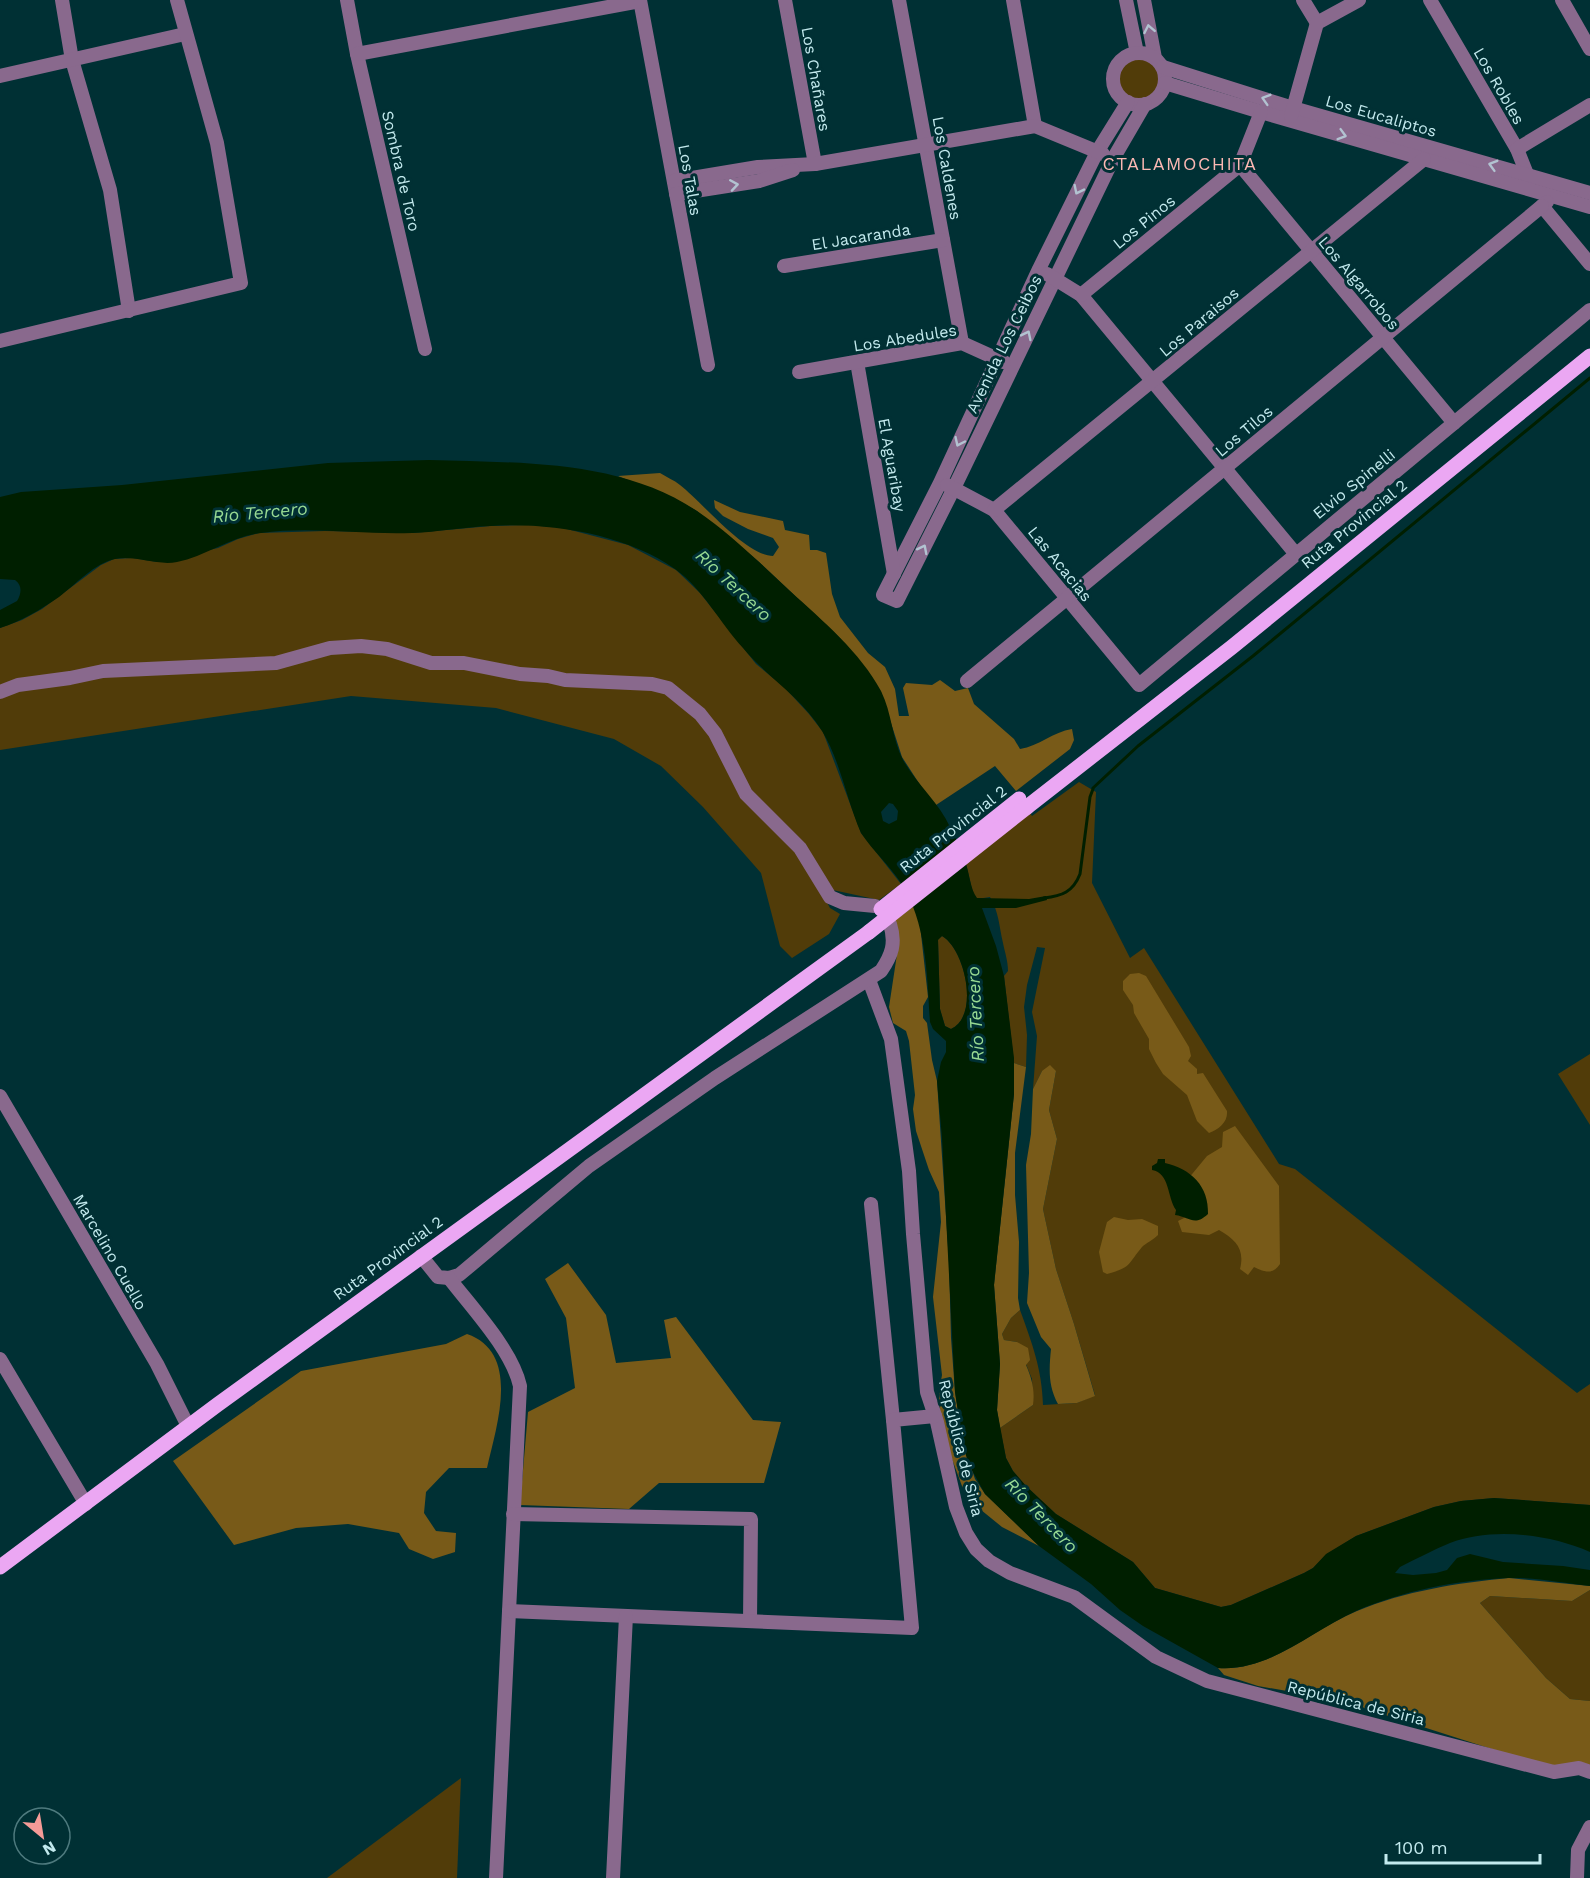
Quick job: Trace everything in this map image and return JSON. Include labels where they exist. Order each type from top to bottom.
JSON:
[{"type":"main road","points":[[1437,480],[1458,451],[1590,343]]},
{"type":"main road","name":"Ruta Provincial 2","points":[[0,1568],[188,1426],[801,982],[1023,803],[1140,719],[1232,648],[1590,356]]},
{"type":"street","points":[[62,0],[72,60],[107,180],[129,310]]},
{"type":"street","points":[[0,341],[241,283],[217,142],[177,0]]},
{"type":"street","name":"Sombra de Toro","points":[[347,0],[357,54],[425,349]]},
{"type":"street","points":[[357,54],[640,0]]},
{"type":"street","name":"Los Talas","points":[[640,0],[708,365]]},
{"type":"street","name":"Los Chañares","points":[[785,0],[815,164]]},
{"type":"street","name":"Los Caldenes","points":[[899,0],[962,343]]},
{"type":"street","points":[[1013,0],[1035,126]]},
{"type":"street","points":[[1126,0],[1137,52]]},
{"type":"street","points":[[1144,0],[1165,82],[1158,97],[1145,104],[1128,102],[1121,98],[1114,85],[1114,70],[1123,58],[1137,52],[1149,54],[1159,62]]},
{"type":"street","points":[[1292,114],[1317,24],[1304,0]]},
{"type":"street","points":[[1317,24],[1359,0]]},
{"type":"street","name":"Los Robles","points":[[1430,0],[1517,149],[1534,191]]},
{"type":"street","points":[[1562,0],[1590,49]]},
{"type":"street","points":[[0,76],[185,34]]},
{"type":"street","name":"Los Eucaliptos","points":[[1159,62],[1292,114],[1424,159],[1534,191],[1559,190],[1590,193]]},
{"type":"street","name":"Los Eucaliptos","points":[[1165,82],[1261,112],[1292,114],[1527,174],[1590,207]]},
{"type":"street","name":"Avenida Los Ceibos","points":[[1128,102],[1096,152],[940,483],[884,595],[897,601],[1113,159],[1145,104]]},
{"type":"street","points":[[1517,149],[1590,105]]},
{"type":"street","name":"Los Pinos","points":[[1081,295],[1240,165],[1261,112]]},
{"type":"street","points":[[675,188],[759,181],[815,164],[1035,126],[1113,159]]},
{"type":"street","name":"Los Paraisos","points":[[994,510],[1424,159]]},
{"type":"street","name":"Los Algarrobos","points":[[1240,165],[1454,423]]},
{"type":"street","points":[[1559,190],[1542,207],[1590,264]]},
{"type":"street","name":"Los Tilos","points":[[967,681],[1542,207]]},
{"type":"street","name":"El Jacaranda","points":[[784,266],[943,240]]},
{"type":"street","points":[[1039,269],[1081,295],[1296,553]]},
{"type":"street","name":"Elvio Spinelli","points":[[1139,685],[1590,310]]},
{"type":"street","name":"Los Abedules","points":[[799,372],[962,343],[1012,366]]},
{"type":"street","name":"El Aguaribay","points":[[856,362],[894,574]]},
{"type":"street","name":"Las Acacias","points":[[940,483],[994,510],[1139,685]]},
{"type":"street","points":[[0,692],[18,685],[70,678],[103,670],[276,663],[330,648],[361,646],[387,649],[431,663],[464,663],[565,680],[652,684],[668,688],[700,714],[715,733],[746,794],[800,848],[830,897],[843,903],[875,906]]},
{"type":"street","points":[[422,1256],[438,1277],[449,1278],[468,1269],[589,1166],[715,1078],[870,980],[881,971],[890,958],[894,939],[890,924]]},
{"type":"street","name":"República de Siria","points":[[870,980],[891,1039],[909,1171],[927,1392],[935,1416],[956,1507],[966,1533],[976,1549],[989,1562],[1010,1573],[1074,1597],[1156,1657],[1207,1681],[1237,1691],[1554,1772],[1579,1768],[1590,1772]]},
{"type":"street","name":"Marcelino Cuello","points":[[0,1096],[157,1364],[188,1426]]},
{"type":"street","points":[[509,1611],[912,1628],[871,1204]]},
{"type":"street","points":[[449,1278],[507,1355],[516,1371],[520,1386],[496,1878]]},
{"type":"street","points":[[0,1359],[86,1504]]},
{"type":"street","points":[[893,1420],[935,1416]]},
{"type":"street","points":[[513,1514],[751,1519],[750,1621]]},
{"type":"street","points":[[613,1878],[626,1616]]},
{"type":"street","points":[[1577,1878],[1590,1827]]},
{"type":"shaded area","points":[[1139,53],[1149,55],[1157,61],[1163,69],[1165,79],[1163,89],[1157,97],[1149,103],[1139,105],[1129,103],[1121,97],[1115,89],[1113,79],[1115,69],[1121,61],[1129,55]]},
{"type":"shaded area","points":[[660,473],[680,485],[738,538],[762,554],[773,556],[779,547],[773,538],[748,529],[723,516],[715,508],[714,500],[740,512],[783,521],[785,530],[809,535],[810,550],[826,553],[832,594],[840,617],[868,653],[885,667],[895,689],[899,716],[909,716],[903,688],[906,683],[932,685],[940,680],[955,691],[968,688],[974,704],[1014,739],[1020,749],[1072,729],[1074,740],[1070,749],[1016,791],[995,766],[936,805],[902,757],[881,692],[840,638],[758,561],[697,511],[673,498],[618,476]]},
{"type":"shaded area","points":[[529,525],[563,528],[628,545],[676,570],[700,593],[756,664],[784,687],[823,732],[861,833],[901,884],[879,900],[819,887],[830,908],[840,914],[829,934],[792,958],[780,946],[761,873],[703,807],[661,766],[614,739],[496,708],[351,696],[0,750],[0,628],[42,609],[101,565],[114,559],[133,558],[157,562],[218,548],[259,533],[325,531],[413,533]]},
{"type":"shaded area","points":[[1079,782],[1096,792],[1092,883],[1130,958],[1144,948],[1279,1164],[1295,1169],[1577,1393],[1590,1384],[1590,1505],[1494,1498],[1461,1501],[1434,1507],[1356,1536],[1327,1554],[1313,1568],[1304,1573],[1231,1605],[1221,1607],[1155,1588],[1133,1562],[1056,1514],[1013,1471],[1006,1458],[1000,1428],[1033,1405],[1032,1379],[1017,1342],[1004,1340],[1002,1334],[1011,1318],[1020,1310],[1038,1368],[1043,1405],[1077,1403],[1095,1395],[1056,1269],[1043,1209],[1057,1139],[1049,1110],[1056,1071],[1042,1071],[1033,1089],[1037,1036],[1032,1012],[1045,948],[1037,947],[1027,985],[1024,1007],[1027,1035],[1026,1067],[1014,1063],[1004,976],[1008,971],[1008,964],[997,914],[990,897],[977,899],[973,893],[966,864],[1030,813],[1032,816]]},
{"type":"shaded area","points":[[914,906],[920,925],[928,997],[923,1006],[923,1018],[927,1023],[937,1081],[949,1262],[951,1338],[955,1392],[963,1444],[975,1479],[985,1494],[1039,1546],[1002,1527],[970,1501],[949,1451],[940,1413],[939,1392],[942,1375],[933,1297],[941,1222],[939,1192],[916,1131],[909,1041],[906,1031],[893,1023],[889,1007],[899,941],[893,922]]},
{"type":"shaded area","points":[[942,936],[957,954],[966,982],[965,1011],[960,1022],[951,1029],[945,1026],[940,1009],[938,939]]},
{"type":"shaded area","points":[[1139,973],[1146,976],[1189,1047],[1191,1056],[1188,1061],[1197,1069],[1197,1074],[1203,1073],[1227,1111],[1224,1122],[1209,1133],[1197,1121],[1187,1095],[1163,1074],[1156,1063],[1149,1049],[1149,1039],[1134,1013],[1133,1005],[1123,990],[1123,981],[1130,974]]},
{"type":"shaded area","points":[[1590,1054],[1590,1125],[1558,1074]]},
{"type":"shaded area","points":[[1014,1063],[1026,1067],[1015,1153],[1020,1310],[1011,1318],[1002,1334],[1004,1340],[1017,1342],[1028,1348],[1030,1360],[1026,1365],[1034,1400],[1033,1405],[1000,1428],[997,1410],[1000,1364],[994,1285],[1014,1094]]},
{"type":"shaded area","points":[[1050,1065],[1056,1071],[1049,1110],[1057,1139],[1043,1209],[1056,1269],[1095,1396],[1077,1403],[1058,1404],[1052,1391],[1050,1377],[1051,1349],[1041,1337],[1027,1303],[1029,1273],[1026,1165],[1031,1134],[1033,1089],[1042,1071]]},
{"type":"shaded area","points":[[1235,1126],[1279,1186],[1280,1264],[1271,1271],[1254,1267],[1248,1275],[1240,1269],[1240,1251],[1234,1241],[1219,1230],[1209,1235],[1182,1232],[1178,1221],[1188,1216],[1188,1179],[1207,1156],[1222,1147],[1223,1132]]},
{"type":"shaded area","points":[[1114,1217],[1128,1220],[1142,1219],[1158,1226],[1158,1235],[1142,1247],[1125,1267],[1107,1274],[1103,1272],[1099,1252],[1107,1222]]},
{"type":"shaded area","points":[[568,1263],[606,1315],[616,1363],[671,1358],[664,1320],[676,1317],[753,1420],[781,1422],[764,1483],[659,1483],[629,1509],[520,1505],[528,1412],[575,1388],[566,1318],[545,1279]]},
{"type":"shaded area","points":[[467,1334],[484,1344],[495,1357],[500,1374],[501,1393],[487,1468],[449,1468],[426,1492],[424,1513],[436,1531],[456,1533],[455,1552],[433,1559],[409,1549],[399,1533],[348,1524],[296,1528],[234,1545],[173,1461],[301,1371],[446,1344]]},
{"type":"shaded area","points":[[1509,1578],[1590,1586],[1590,1590],[1572,1601],[1490,1596],[1480,1603],[1546,1678],[1570,1699],[1590,1701],[1590,1769],[1557,1770],[1339,1700],[1258,1686],[1224,1675],[1218,1668],[1237,1667],[1273,1657],[1340,1619],[1394,1598],[1451,1585]]},
{"type":"shaded area","points":[[1590,1590],[1590,1701],[1570,1699],[1546,1678],[1480,1603],[1490,1596],[1572,1601]]},
{"type":"shaded area","points":[[461,1778],[457,1878],[327,1878]]},
{"type":"water","name":"Río Tercero","points":[[429,460],[568,467],[635,482],[667,494],[697,511],[722,529],[828,626],[863,663],[885,699],[896,743],[903,760],[946,818],[963,854],[971,886],[977,898],[1029,899],[1046,896],[1047,900],[1016,908],[982,908],[1004,976],[1014,1058],[1014,1094],[994,1285],[1000,1364],[997,1410],[1006,1458],[1013,1471],[1056,1514],[1133,1562],[1155,1588],[1221,1607],[1231,1605],[1304,1573],[1313,1568],[1326,1554],[1356,1536],[1434,1507],[1461,1501],[1494,1498],[1590,1505],[1590,1552],[1539,1537],[1484,1535],[1450,1543],[1400,1567],[1395,1573],[1413,1575],[1436,1573],[1447,1570],[1457,1558],[1470,1554],[1503,1562],[1590,1570],[1590,1586],[1538,1579],[1508,1578],[1469,1581],[1411,1592],[1356,1611],[1255,1664],[1237,1668],[1218,1668],[1143,1626],[1120,1610],[1091,1584],[1039,1546],[985,1494],[968,1463],[955,1392],[937,1081],[941,1062],[946,1052],[946,1041],[933,1029],[930,1022],[924,950],[916,915],[901,883],[861,833],[834,755],[814,719],[795,698],[752,659],[694,586],[675,569],[634,547],[610,539],[537,526],[490,526],[412,533],[280,531],[240,538],[177,562],[162,563],[123,558],[108,561],[93,569],[45,606],[23,619],[0,628],[0,610],[17,601],[20,590],[15,580],[0,579],[0,497],[21,492],[122,485],[328,463]],"holes":[[[889,803],[893,804],[898,811],[897,820],[889,824],[883,821],[881,812]],[[942,936],[957,954],[966,982],[965,1011],[960,1022],[951,1029],[945,1026],[940,1009],[938,940]]]},
{"type":"water","points":[[1158,1159],[1165,1159],[1165,1163],[1183,1170],[1197,1180],[1208,1204],[1208,1214],[1195,1221],[1175,1215],[1176,1210],[1165,1181],[1158,1172],[1152,1170],[1152,1166],[1157,1163]]},
{"type":"waterway","points":[[1093,788],[1138,746],[1253,656],[1590,378]]},
{"type":"waterway","points":[[1044,898],[1066,892],[1074,885],[1080,874],[1093,789]]},
{"type":"district","name":"CTALAMOCHITA","points":[[1180,163]]}]
